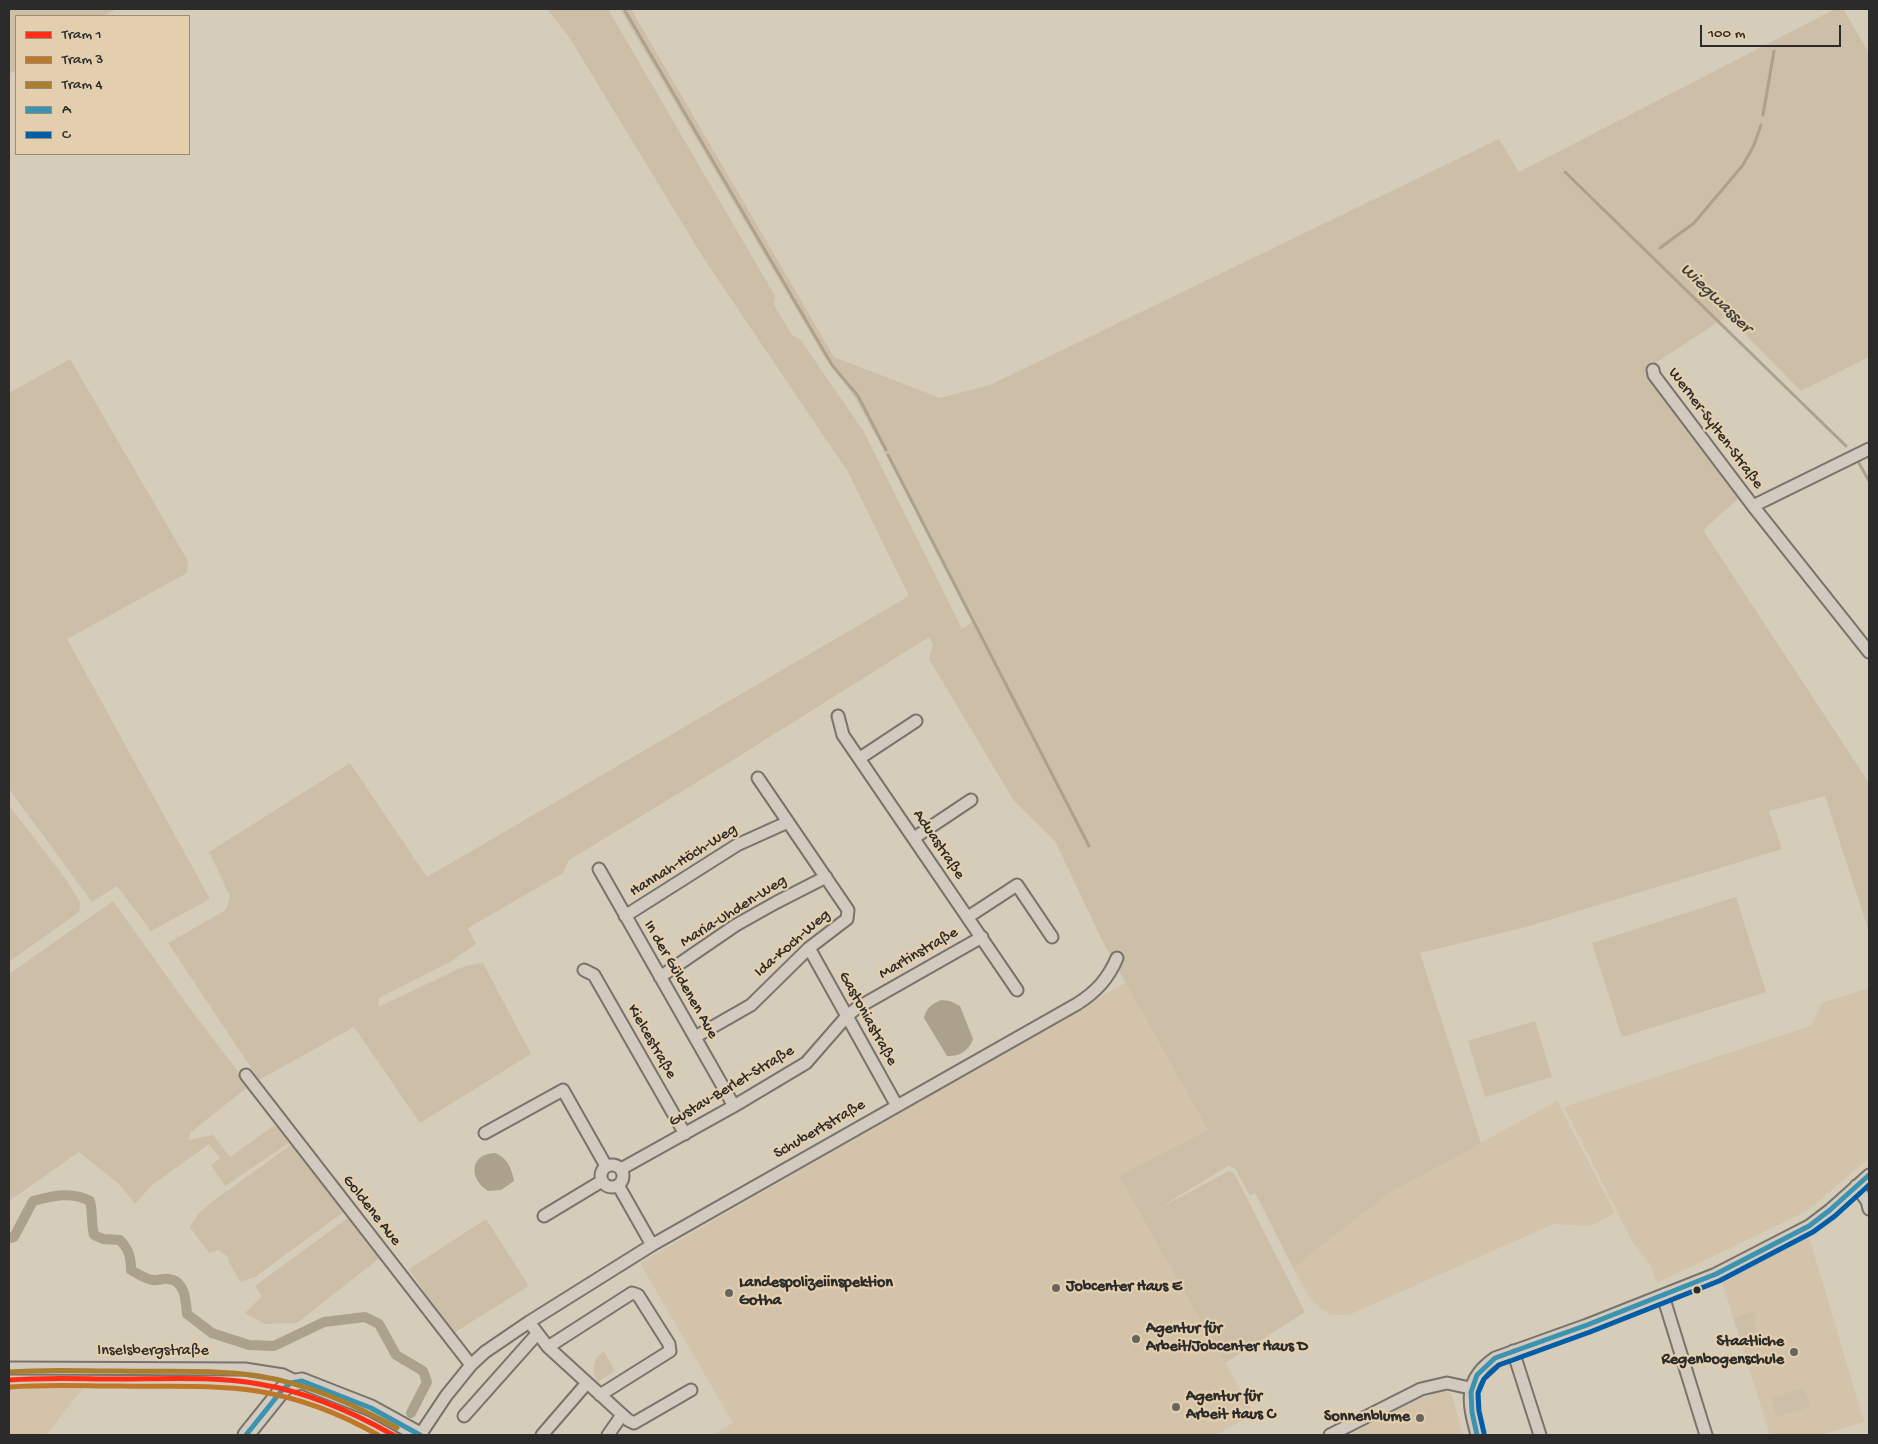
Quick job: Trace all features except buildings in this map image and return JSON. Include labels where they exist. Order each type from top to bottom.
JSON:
[{"type":"main road","points":[[246,1435],[283,1388],[302,1381],[371,1408],[420,1435]]},
{"type":"street","name":"Werner-Sylten-Straße","points":[[1653,370],[1654,375],[1752,506],[1869,652]]},
{"type":"street","name":"Werner-Sylten-Straße","points":[[1752,506],[1869,448]]},
{"type":"street","name":"Aduastraße","points":[[838,716],[843,735],[1017,990]]},
{"type":"street","points":[[860,758],[916,721]]},
{"type":"street","name":"Ida-Koch-Weg","points":[[695,1037],[751,1004],[809,948],[847,918],[848,910],[758,778]]},
{"type":"street","points":[[914,838],[970,800]]},
{"type":"street","name":"Hannah-Höch-Weg","points":[[625,916],[737,845],[788,822]]},
{"type":"street","name":"In der Güldenen Aue","points":[[599,869],[734,1106]]},
{"type":"street","name":"Maria-Uhden-Weg","points":[[660,977],[736,925],[826,877]]},
{"type":"street","points":[[968,917],[1017,885],[1052,937]]},
{"type":"street","name":"Martinstraße","points":[[847,1016],[856,1008],[982,937]]},
{"type":"street","name":"Gastoniastraße","points":[[809,948],[897,1106]]},
{"type":"street","name":"Schubertstraße","points":[[420,1435],[446,1396],[471,1365],[485,1352],[529,1322],[652,1245],[1091,995],[1106,978],[1117,958]]},
{"type":"street","name":"Kielcestraße","points":[[584,970],[594,975],[685,1134]]},
{"type":"street","name":"Gustav-Berlet-Straße","points":[[621,1170],[806,1063],[847,1016]]},
{"type":"street","name":"Goldene Aue","points":[[246,1075],[471,1365]]},
{"type":"street","points":[[485,1133],[563,1090],[606,1166]]},
{"type":"street","points":[[615,1165],[621,1170],[622,1180],[618,1185],[608,1186],[602,1181],[601,1174],[606,1166],[615,1165]]},
{"type":"street","points":[[1477,1435],[1470,1412],[1470,1388],[1477,1375],[1495,1358],[1663,1296],[1716,1274],[1809,1226],[1869,1175]]},
{"type":"street","points":[[544,1216],[602,1181]]},
{"type":"street","points":[[618,1185],[652,1245]]},
{"type":"street","points":[[1856,1186],[1867,1201],[1869,1209]]},
{"type":"street","points":[[548,1347],[632,1293],[638,1295],[669,1344],[670,1351],[600,1395]]},
{"type":"street","points":[[1663,1296],[1706,1435]]},
{"type":"street","points":[[529,1322],[548,1347],[622,1415],[634,1422],[691,1390]]},
{"type":"street","points":[[464,1416],[537,1334]]},
{"type":"street","points":[[1513,1351],[1540,1435]]},
{"type":"street","name":"Inselsbergstraße","points":[[9,1368],[245,1369],[283,1375],[295,1382]]},
{"type":"street","points":[[542,1435],[587,1383]]},
{"type":"street","points":[[1330,1435],[1421,1388],[1447,1383],[1470,1388]]},
{"type":"street","points":[[608,1435],[622,1415]]},
{"type":"shaded area","points":[[9,9],[117,9],[106,15],[15,15],[15,71],[9,74]]},
{"type":"shaded area","points":[[547,9],[608,9],[775,296],[774,305],[792,335],[800,339],[864,432],[962,629],[975,620],[856,399],[825,358],[620,9],[631,9],[834,357],[940,398],[990,385],[1499,139],[1519,172],[1835,9],[1843,9],[1869,53],[1869,357],[1801,391],[1727,316],[1654,364],[1643,351],[1654,365],[1647,373],[1739,498],[1703,530],[1869,783],[1869,932],[1825,796],[1769,811],[1782,849],[1529,926],[1420,953],[1481,1143],[1388,1194],[1293,1268],[1255,1193],[1250,1196],[1235,1168],[1228,1166],[1156,1210],[1229,1171],[1234,1173],[1305,1312],[1225,1363],[1119,1176],[1208,1130],[1102,940],[1055,841],[1014,801],[929,659],[933,645],[929,637],[569,860],[563,873],[468,928],[476,944],[450,962],[379,998],[378,1007],[465,966],[483,963],[531,1054],[420,1123],[354,1027],[259,1080],[168,943],[226,910],[230,896],[209,852],[350,763],[427,877],[909,596],[848,472],[704,259],[569,37]]},
{"type":"shaded area","points":[[70,359],[188,561],[187,573],[67,639],[210,899],[151,931],[117,886],[92,902],[9,789],[9,393]]},
{"type":"shaded area","points":[[9,805],[65,878],[80,902],[79,912],[9,962]]},
{"type":"shaded area","points":[[1736,897],[1766,992],[1622,1037],[1592,943]]},
{"type":"shaded area","points":[[113,901],[185,1002],[249,1086],[191,1132],[188,1140],[213,1135],[230,1157],[275,1125],[289,1143],[225,1186],[211,1165],[220,1158],[209,1144],[152,1185],[135,1204],[119,1184],[79,1152],[9,1201],[9,974]]},
{"type":"shaded area","points":[[1127,982],[1208,1130],[1120,1176],[1254,1414],[1216,1435],[712,1435],[733,1423],[640,1263]]},
{"type":"shaded area","points":[[1869,988],[1869,1158],[1807,1211],[1657,1283],[1650,1264],[1632,1241],[1564,1107],[1811,1026],[1822,1003]]},
{"type":"shaded area","points":[[941,1000],[950,1001],[960,1006],[973,1039],[969,1046],[960,1054],[947,1056],[924,1018],[930,1007]]},
{"type":"shaded area","points":[[1535,1021],[1552,1077],[1485,1097],[1468,1041]]},
{"type":"shaded area","points":[[1557,1101],[1615,1213],[1590,1226],[1553,1224],[1351,1314],[1330,1314],[1309,1297],[1293,1268],[1388,1194]]},
{"type":"shaded area","points":[[292,1144],[345,1211],[255,1277],[240,1282],[227,1256],[218,1250],[209,1253],[190,1227],[199,1213],[212,1202]]},
{"type":"shaded area","points":[[495,1153],[503,1157],[508,1164],[514,1181],[501,1190],[488,1191],[477,1180],[475,1174],[476,1162],[486,1154]]},
{"type":"shaded area","points":[[349,1217],[381,1257],[297,1323],[265,1324],[245,1313],[262,1296],[255,1286]]},
{"type":"shaded area","points":[[486,1219],[529,1286],[452,1334],[409,1269]]},
{"type":"shaded area","name":"Staatliche Regenbogenschule","points":[[1809,1237],[1864,1422],[1820,1435],[1770,1435],[1722,1282]]},
{"type":"shaded area","points":[[1754,1311],[1756,1317],[1755,1328],[1759,1339],[1742,1345],[1734,1318]]},
{"type":"shaded area","points":[[604,1351],[615,1371],[597,1382],[594,1365],[597,1358]]},
{"type":"shaded area","points":[[84,1387],[46,1435],[9,1435],[9,1388]]},
{"type":"shaded area","points":[[1804,1388],[1810,1407],[1777,1417],[1771,1398]]},
{"type":"shaded area","name":"Sonnenblume","points":[[1442,1391],[1451,1393],[1463,1435],[1349,1435],[1415,1400]]},
{"type":"waterway","points":[[624,9],[832,365],[858,396],[886,450]]},
{"type":"waterway","points":[[1763,115],[1774,51]]},
{"type":"waterway","points":[[1660,248],[1694,223],[1743,165],[1754,145],[1761,125]]},
{"type":"waterway","name":"Wiegwasser","points":[[1565,172],[1846,446]]},
{"type":"waterway","points":[[888,455],[1089,846]]},
{"type":"waterway","name":"Wiegwasser","points":[[1859,463],[1869,481]]},
{"type":"waterway","points":[[9,1238],[14,1237],[33,1201],[55,1196],[76,1196],[90,1201],[94,1235],[103,1239],[120,1240],[129,1254],[131,1270],[139,1275],[155,1280],[174,1280],[178,1283],[183,1292],[187,1314],[212,1333],[249,1345],[274,1346],[324,1322],[365,1317],[379,1324],[396,1355],[423,1371],[427,1382],[411,1413]]},
{"type":"tram line","name":"4","points":[[9,1372],[50,1370],[189,1371],[259,1376],[295,1384],[330,1396],[397,1428]]},
{"type":"tram line","name":"1","points":[[9,1380],[50,1378],[189,1378],[242,1381],[311,1397],[345,1410],[393,1435]]},
{"type":"tram line","name":"3","points":[[10,1387],[51,1385],[188,1386],[223,1387],[257,1391],[289,1398],[320,1408],[350,1420],[378,1435]]},
{"type":"transit line","name":"A","points":[[1477,1435],[1472,1412],[1471,1392],[1477,1375],[1495,1358],[1587,1325],[1716,1274],[1809,1226],[1869,1175]]},
{"type":"transit line","name":"C","points":[[1484,1433],[1479,1411],[1478,1393],[1484,1379],[1499,1365],[1590,1332],[1719,1281],[1813,1232],[1835,1216],[1869,1185]]},
{"type":"transit line","name":"A","points":[[246,1435],[283,1389],[291,1383],[302,1381],[371,1408],[420,1435]]},
{"type":"place","name":"Jobcenter Haus E","points":[[1056,1288]]},
{"type":"place","name":"Landespolizeiinspektion Gotha","points":[[729,1293]]},
{"type":"place","name":"Agentur für Arbeit/Jobcenter Haus D","points":[[1136,1339]]},
{"type":"place","name":"Staatliche Regenbogenschule","points":[[1794,1352]]},
{"type":"place","name":"Agentur für Arbeit Haus C","points":[[1176,1407]]},
{"type":"place","name":"Sonnenblume","points":[[1420,1418]]}]
